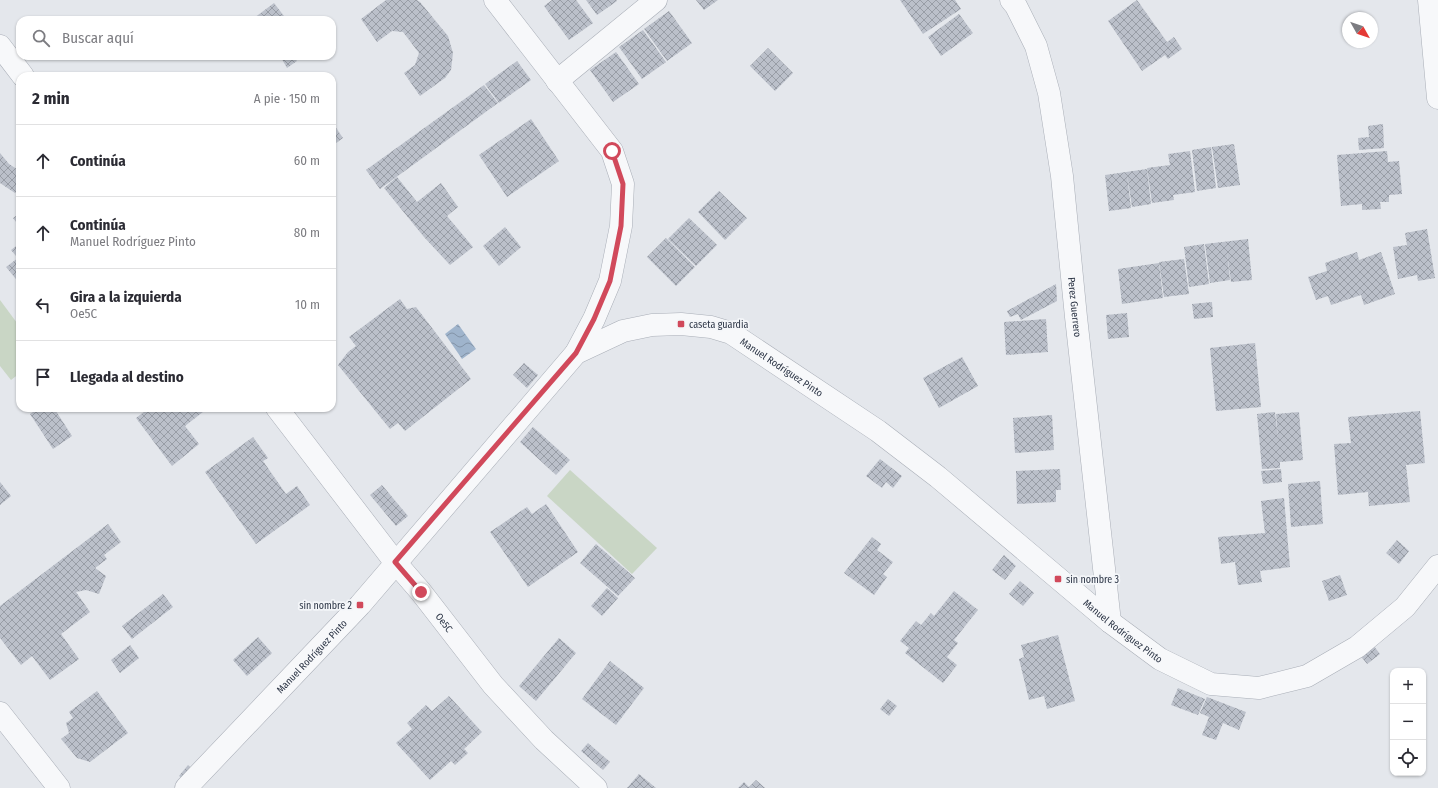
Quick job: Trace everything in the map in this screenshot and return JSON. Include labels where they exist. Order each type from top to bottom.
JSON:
[{"type":"street","points":[[495,0],[612,151],[623,184],[621,226],[610,281],[594,319],[576,353]]},
{"type":"street","points":[[558,81],[656,0]]},
{"type":"street","name":"Perez Guerrero","points":[[1011,0],[1016,6],[1036,46],[1049,93],[1062,176],[1110,622]]},
{"type":"street","points":[[1429,0],[1438,98]]},
{"type":"street","points":[[0,46],[20,72]]},
{"type":"street","name":"Manuel Rodríguez Pinto","points":[[186,788],[360,605],[395,562],[576,353],[623,331],[652,325],[681,324],[710,327],[731,333],[878,431],[938,478],[1110,622],[1160,659],[1211,684],[1259,688],[1307,676],[1358,647],[1405,607],[1438,566]]},
{"type":"street","name":"Oe5C","points":[[280,412],[492,685],[544,740],[596,788]]},
{"type":"street","points":[[0,713],[59,788]]},
{"type":"green space","points":[[0,300],[16,322],[16,376],[11,380],[0,366]]},
{"type":"green space","points":[[570,470],[657,548],[632,574],[547,496]]},
{"type":"water","points":[[458,324],[476,349],[462,359],[445,334]]},
{"type":"building","points":[[386,0],[417,0],[448,36],[453,53],[451,70],[445,78],[420,96],[404,73],[415,65],[419,53],[403,32],[392,31],[377,42],[361,19]]},
{"type":"building","points":[[552,0],[576,0],[593,23],[569,40],[544,6]]},
{"type":"building","points":[[586,0],[616,0],[617,1],[597,15]]},
{"type":"building","points":[[696,0],[718,0],[704,10]]},
{"type":"building","points":[[900,0],[955,0],[961,9],[923,34]]},
{"type":"building","points":[[1137,0],[1167,42],[1174,37],[1182,49],[1168,59],[1165,55],[1142,71],[1108,21]]},
{"type":"building","points":[[274,3],[284,16],[257,16]]},
{"type":"building","points":[[669,11],[692,43],[667,61],[644,29]]},
{"type":"building","points":[[959,14],[973,33],[941,56],[928,37]]},
{"type":"building","points":[[643,30],[666,62],[642,79],[619,47]]},
{"type":"building","points":[[768,48],[793,73],[775,91],[750,66]]},
{"type":"building","points":[[616,52],[639,84],[613,102],[590,70]]},
{"type":"building","points":[[282,60],[297,61],[287,68]]},
{"type":"building","points":[[517,61],[531,80],[499,103],[485,84]]},
{"type":"building","points":[[484,85],[498,103],[380,189],[366,170]]},
{"type":"building","points":[[531,119],[559,161],[507,197],[479,155]]},
{"type":"building","points":[[1383,124],[1384,148],[1359,150],[1358,138],[1369,137],[1368,126]]},
{"type":"building","points":[[336,128],[343,138],[336,143]]},
{"type":"building","points":[[1234,144],[1240,185],[1218,188],[1212,147]]},
{"type":"building","points":[[1211,147],[1216,188],[1197,191],[1192,150]]},
{"type":"building","points":[[1190,151],[1195,192],[1173,195],[1174,200],[1152,203],[1147,168],[1170,165],[1168,154]]},
{"type":"building","points":[[1387,151],[1388,162],[1399,161],[1402,194],[1389,195],[1389,202],[1380,202],[1381,209],[1362,210],[1362,204],[1341,206],[1337,155]]},
{"type":"building","points":[[0,153],[9,164],[16,168],[16,192],[15,193],[0,183]]},
{"type":"building","points":[[1147,169],[1151,204],[1132,207],[1127,174],[1131,208],[1109,211],[1105,175]]},
{"type":"building","points":[[397,177],[417,202],[441,183],[458,207],[447,216],[473,247],[450,265],[424,237],[384,188]]},
{"type":"building","points":[[719,191],[747,218],[725,240],[698,212]]},
{"type":"building","points":[[689,218],[717,245],[696,266],[668,239]]},
{"type":"building","points":[[505,227],[521,247],[499,266],[483,246]]},
{"type":"building","points":[[1427,229],[1435,278],[1418,281],[1417,275],[1398,279],[1393,247],[1407,245],[1405,233]]},
{"type":"building","points":[[666,238],[695,267],[676,286],[647,257]]},
{"type":"building","points":[[1248,239],[1252,280],[1231,282],[1227,252],[1230,280],[1210,283],[1205,244]]},
{"type":"building","points":[[1204,244],[1209,284],[1189,287],[1184,247]]},
{"type":"building","points":[[16,246],[16,256],[11,250]]},
{"type":"building","points":[[1357,252],[1359,260],[1381,252],[1395,294],[1364,305],[1361,295],[1331,305],[1328,296],[1316,300],[1308,277],[1327,271],[1325,263]]},
{"type":"building","points":[[1184,259],[1189,294],[1164,297],[1159,262]]},
{"type":"building","points":[[16,260],[16,279],[6,267]]},
{"type":"building","points":[[1159,263],[1163,298],[1122,304],[1118,269]]},
{"type":"building","points":[[1056,284],[1057,301],[1021,320],[1018,314],[1010,317],[1007,311]]},
{"type":"building","points":[[400,299],[407,309],[416,307],[471,379],[405,431],[398,423],[390,429],[338,365],[348,352],[356,346],[349,337]]},
{"type":"building","points":[[1212,302],[1213,317],[1194,319],[1192,304]]},
{"type":"building","points":[[1127,313],[1129,337],[1108,339],[1106,315]]},
{"type":"building","points":[[1046,319],[1048,352],[1006,355],[1004,322]]},
{"type":"building","points":[[1255,343],[1261,407],[1216,411],[1210,348]]},
{"type":"building","points":[[962,357],[978,386],[939,408],[923,378]]},
{"type":"building","points":[[524,363],[538,375],[527,388],[513,375]]},
{"type":"building","points":[[1420,411],[1425,463],[1406,465],[1410,502],[1369,506],[1368,492],[1338,495],[1334,444],[1351,443],[1348,417]]},
{"type":"building","points":[[33,412],[57,412],[72,436],[53,449],[30,414]]},
{"type":"building","points":[[144,412],[203,412],[185,426],[199,444],[172,466],[136,418]]},
{"type":"building","points":[[1275,412],[1278,439],[1276,414],[1299,412],[1303,460],[1280,462],[1280,468],[1262,469],[1257,414]]},
{"type":"building","points":[[1052,415],[1054,450],[1015,453],[1013,418]]},
{"type":"building","points":[[533,427],[570,460],[556,475],[520,442]]},
{"type":"building","points":[[253,437],[268,458],[263,461],[286,494],[297,486],[310,505],[256,544],[205,472]]},
{"type":"building","points":[[880,459],[902,476],[893,488],[886,482],[882,488],[866,476]]},
{"type":"building","points":[[1060,469],[1061,490],[1056,490],[1056,502],[1017,504],[1016,471]]},
{"type":"building","points":[[1281,469],[1282,482],[1263,484],[1261,471]]},
{"type":"building","points":[[1320,481],[1323,524],[1291,527],[1288,484]]},
{"type":"building","points":[[0,482],[11,496],[0,505]]},
{"type":"building","points":[[382,485],[408,516],[396,526],[370,495]]},
{"type":"building","points":[[1284,498],[1290,567],[1260,571],[1262,582],[1238,585],[1235,562],[1221,564],[1218,537],[1265,533],[1261,501]]},
{"type":"building","points":[[546,504],[578,552],[528,587],[490,532],[527,507],[532,514]]},
{"type":"building","points":[[108,524],[121,542],[104,555],[107,559],[95,568],[106,576],[99,594],[86,590],[76,592],[90,612],[61,634],[79,659],[50,680],[32,656],[21,665],[0,638],[0,606]]},
{"type":"building","points":[[872,537],[881,544],[877,550],[893,562],[883,574],[887,577],[874,595],[844,573]]},
{"type":"building","points":[[1397,540],[1409,551],[1399,564],[1386,553]]},
{"type":"building","points":[[596,544],[635,578],[618,596],[580,563]]},
{"type":"building","points":[[1004,555],[1016,566],[1005,580],[992,570]]},
{"type":"building","points":[[1340,575],[1347,595],[1329,601],[1322,581]]},
{"type":"building","points":[[1020,581],[1034,593],[1023,606],[1009,594]]},
{"type":"building","points":[[607,588],[618,598],[602,616],[591,606]]},
{"type":"building","points":[[954,591],[978,610],[954,640],[958,643],[947,657],[957,665],[943,683],[905,653],[909,648],[900,641],[916,621],[921,625],[931,613],[934,616]]},
{"type":"building","points":[[163,594],[173,607],[132,639],[122,626]]},
{"type":"building","points":[[1058,635],[1075,701],[1047,709],[1044,696],[1029,700],[1019,659],[1024,657],[1021,645]]},
{"type":"building","points":[[258,637],[272,653],[247,676],[233,660]]},
{"type":"building","points":[[559,638],[576,653],[536,701],[519,686]]},
{"type":"building","points":[[130,645],[139,658],[120,673],[111,660]]},
{"type":"building","points":[[1373,645],[1380,654],[1367,664],[1360,655]]},
{"type":"building","points":[[610,661],[644,688],[616,725],[582,699]]},
{"type":"building","points":[[1178,688],[1205,699],[1198,715],[1171,705]]},
{"type":"building","points":[[97,691],[128,733],[90,762],[77,758],[61,739],[69,733],[66,723],[73,718],[69,712]]},
{"type":"building","points":[[449,696],[482,732],[464,749],[468,753],[455,765],[451,761],[430,780],[396,743],[412,729],[407,723],[426,705],[432,711]]},
{"type":"building","points":[[1207,697],[1246,712],[1239,730],[1223,723],[1216,740],[1202,735],[1209,717],[1200,713]]},
{"type":"building","points":[[888,699],[897,706],[889,716],[880,709]]},
{"type":"building","points":[[588,743],[610,762],[603,770],[581,751]]},
{"type":"building","points":[[188,765],[194,770],[186,781],[179,776]]},
{"type":"building","points":[[639,774],[656,788],[627,788]]},
{"type":"building","points":[[756,780],[765,788],[738,788],[744,782],[749,787]]},
{"type":"place","name":"caseta guardia","points":[[681,324]]},
{"type":"place","name":"sin nombre 3","points":[[1058,579]]},
{"type":"place","name":"sin nombre 2","points":[[360,605]]},
{"type":"route","points":[[421,592],[395,562],[576,353],[594,319],[610,281],[621,226],[623,184],[612,151]]}]
